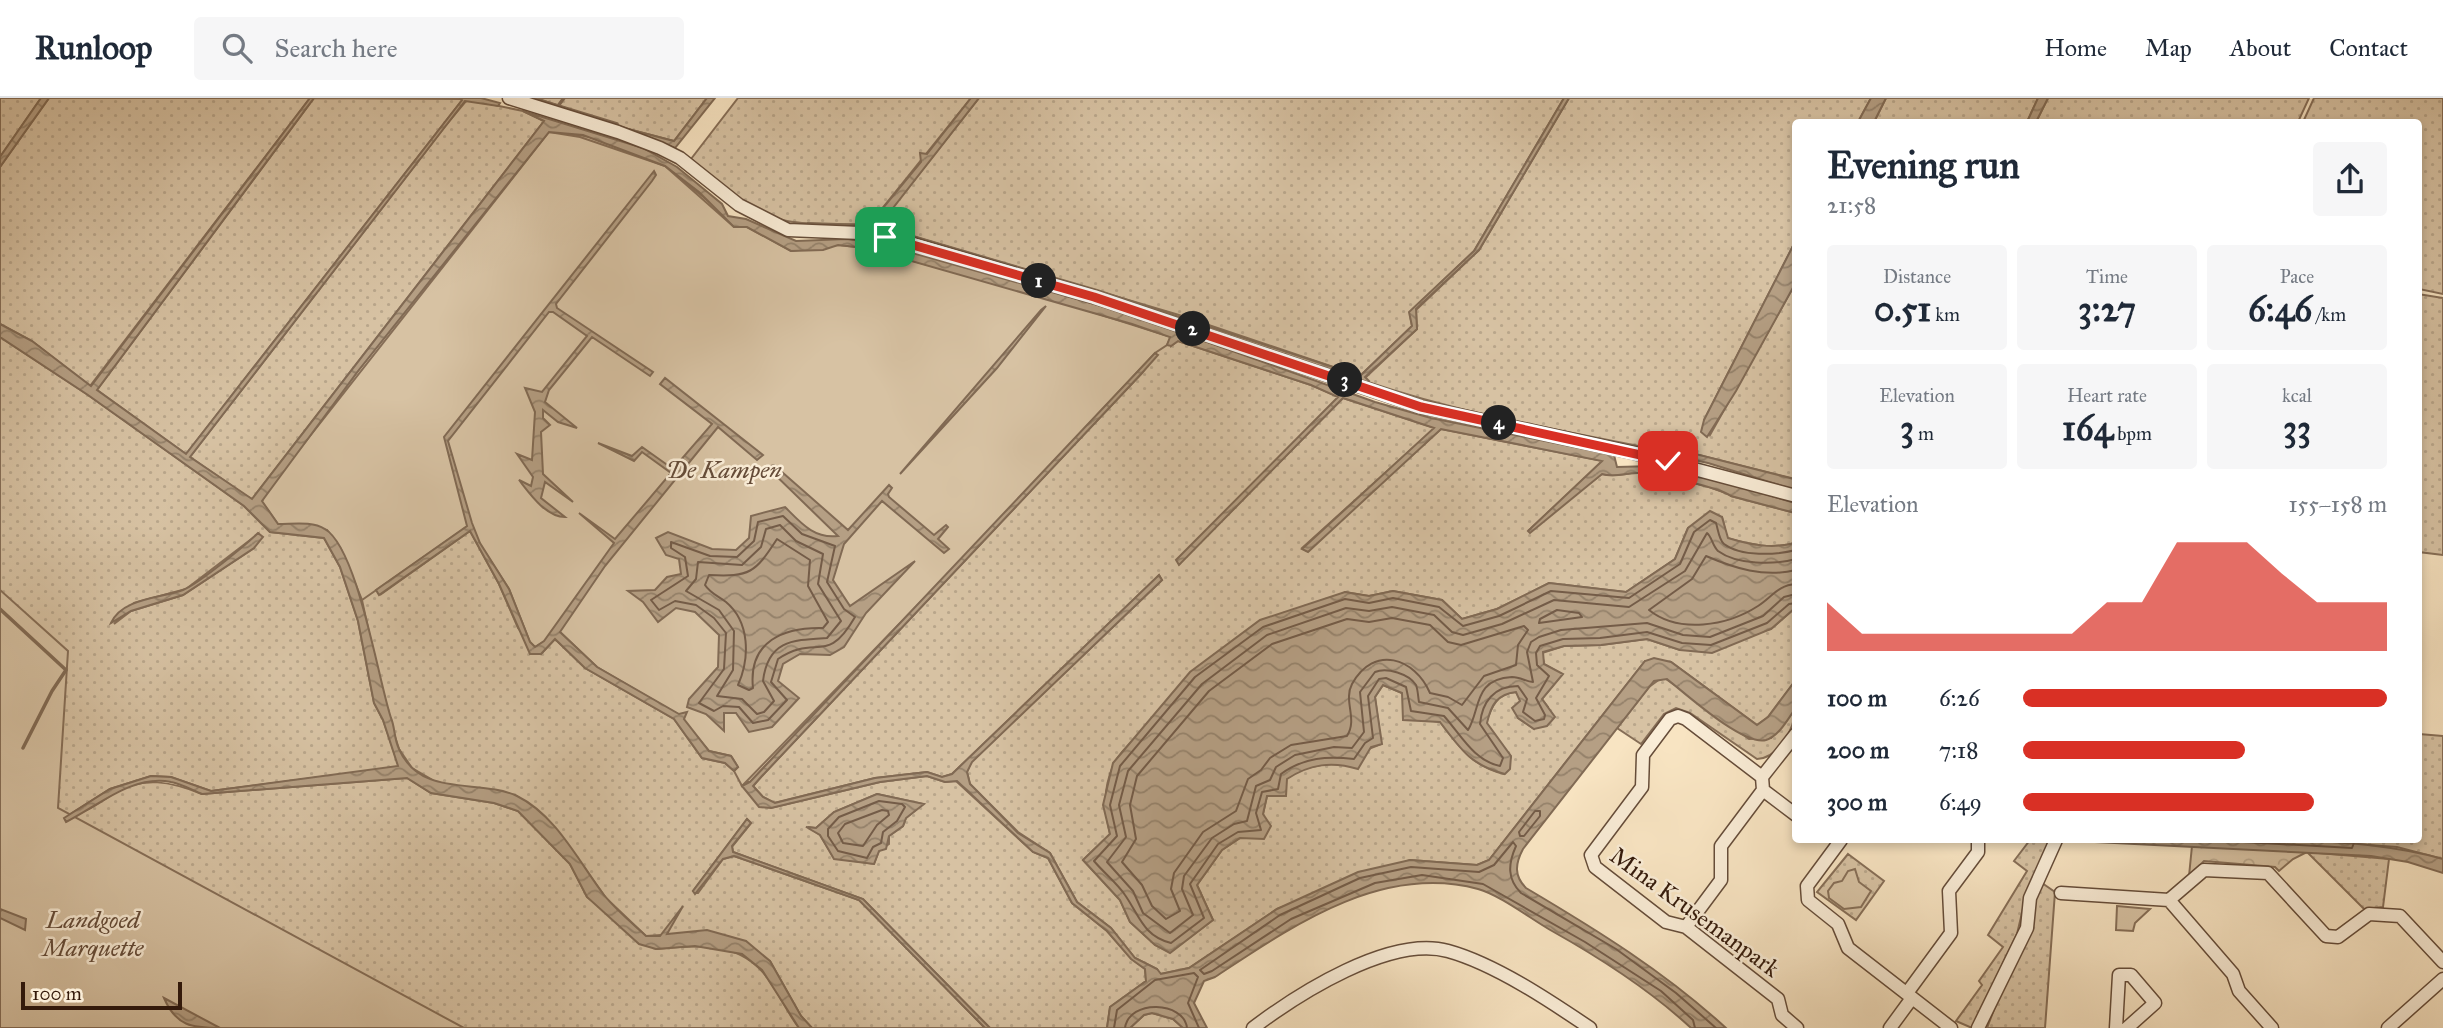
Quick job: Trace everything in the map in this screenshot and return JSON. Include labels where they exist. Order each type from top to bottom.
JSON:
[{"type":"street","points":[[509,98],[660,148],[680,158],[739,205],[788,230],[860,233],[899,240],[1094,297],[1421,407],[1645,455],[1792,495]]},
{"type":"street","name":"Mina Krusemanpark","points":[[1763,783],[1686,719],[1674,717],[1643,755],[1642,787],[1592,850],[1591,860],[1595,867],[1666,922],[1686,927],[1778,999],[1782,1015],[1797,1028]]},
{"type":"street","points":[[1686,927],[1721,880],[1721,846],[1792,740]]},
{"type":"street","points":[[1763,783],[1792,811]]},
{"type":"street","points":[[1834,843],[1807,886],[1808,900],[1838,924],[1848,948],[1951,1028]]},
{"type":"street","points":[[1891,1028],[1951,933],[1948,891],[1978,852],[1978,843]]},
{"type":"street","points":[[1978,1028],[2027,928],[2030,898],[2055,843]]},
{"type":"street","points":[[2061,893],[2169,900],[2209,869],[2272,875],[2329,937],[2338,937],[2364,915],[2400,916],[2443,962]]},
{"type":"street","points":[[2169,900],[2233,974],[2239,991],[2272,1028]]},
{"type":"street","points":[[1253,1028],[1335,978],[1377,958],[1417,948],[1447,950],[1476,962],[1590,1028]]},
{"type":"street","points":[[2116,1028],[2119,975],[2131,975],[2155,1003],[2127,1028]]},
{"type":"street","points":[[2388,1028],[2443,979]]},
{"type":"green space","points":[[0,98],[41,98],[0,157]]},
{"type":"green space","points":[[49,98],[310,98],[90,386],[32,341],[0,324],[0,167]]},
{"type":"green space","points":[[314,98],[463,99],[186,454],[97,390]]},
{"type":"green space","points":[[536,98],[707,98],[674,141],[628,129]]},
{"type":"green space","points":[[738,98],[971,98],[869,225],[807,223],[774,217],[736,196],[691,159]]},
{"type":"green space","points":[[979,98],[1564,98],[1474,251],[1410,312],[1412,326],[1360,376],[1179,315],[878,226]]},
{"type":"green space","points":[[1569,98],[1871,98],[1860,119],[1792,119],[1792,248],[1704,420],[1710,435],[1792,289],[1792,478],[1663,446],[1648,448],[1542,427],[1402,393],[1368,382],[1365,378],[1417,329],[1416,310],[1479,250]]},
{"type":"green space","points":[[1886,98],[2038,98],[2028,119],[1876,119]]},
{"type":"green space","points":[[2048,98],[2309,98],[2299,119],[2038,119]]},
{"type":"green space","points":[[2314,98],[2443,98],[2443,294],[2422,290],[2422,119],[2304,119]]},
{"type":"green space","points":[[466,101],[523,111],[544,121],[252,499],[190,457],[446,125]]},
{"type":"green space","name":"De Kampen","points":[[549,132],[580,137],[665,166],[734,227],[747,227],[791,251],[838,245],[866,248],[1051,299],[1171,337],[1167,345],[1155,353],[967,554],[742,786],[734,771],[738,767],[731,756],[709,751],[679,715],[597,667],[560,632],[535,647],[530,642],[509,589],[468,526],[362,600],[341,549],[327,530],[278,524],[262,502],[266,492]]},
{"type":"green space","points":[[563,134],[585,136],[627,148],[666,169],[718,209],[721,217],[800,244],[884,245],[918,253],[1171,337],[1171,346],[1178,341],[1311,385],[1339,397],[1177,560],[1179,564],[1343,398],[1435,428],[1302,548],[1307,551],[1441,429],[1603,461],[1528,531],[1602,474],[1640,473],[1673,478],[1792,512],[1792,544],[1786,545],[1761,545],[1727,538],[1722,517],[1688,528],[1675,559],[1626,592],[1549,583],[1497,609],[1462,619],[1442,600],[1393,591],[1369,596],[1345,592],[1218,675],[1150,726],[1126,748],[1113,766],[1107,783],[1106,808],[1110,834],[1083,860],[1120,900],[1130,922],[1155,945],[1170,952],[1213,920],[1197,885],[1222,850],[1240,838],[1263,814],[1267,796],[1302,769],[1336,762],[1381,744],[1375,697],[1383,685],[1402,693],[1420,719],[1440,722],[1475,761],[1504,774],[1511,757],[1486,723],[1491,711],[1500,698],[1516,692],[1521,701],[1518,718],[1534,729],[1548,707],[1542,699],[1562,674],[1544,664],[1542,653],[1564,646],[1601,645],[1647,639],[1680,650],[1771,629],[1792,611],[1792,685],[1768,717],[1757,725],[1671,662],[1645,661],[1489,860],[1477,865],[1410,860],[1277,909],[1189,968],[1160,974],[1157,969],[1135,958],[1111,928],[1077,902],[1050,853],[1018,832],[970,784],[967,772],[971,762],[1162,580],[1159,575],[952,774],[942,777],[927,772],[875,778],[774,803],[763,797],[753,786],[1142,373],[1155,354],[750,782],[747,782],[771,808],[880,782],[927,776],[945,782],[956,781],[1033,852],[1048,858],[1072,903],[1107,931],[1132,959],[1145,969],[1146,981],[1110,1007],[1107,1028],[990,1028],[863,899],[733,852],[732,847],[751,823],[747,819],[693,891],[695,893],[698,893],[723,859],[734,856],[859,900],[985,1028],[812,1028],[801,1016],[770,961],[676,934],[646,936],[606,898],[563,838],[531,806],[515,795],[438,783],[412,768],[399,749],[384,702],[362,600],[334,536],[278,524],[261,501],[358,371],[519,167]],"holes":[[[468,526],[597,667],[679,715],[734,771],[725,763],[702,758],[674,719],[585,668],[555,639],[541,654],[518,628],[499,584],[470,531],[380,595]],[[877,794],[923,804],[906,818],[903,826],[889,836],[889,844],[879,851],[874,864],[834,858],[820,835],[808,827],[816,828],[834,812]]]},
{"type":"green space","points":[[2422,295],[2443,298],[2443,555],[2422,552]]},
{"type":"green space","points":[[0,337],[88,395],[244,506],[270,532],[324,538],[340,567],[358,621],[374,703],[383,720],[399,767],[211,791],[171,777],[151,776],[110,789],[64,818],[84,812],[124,788],[146,782],[180,786],[202,794],[407,778],[431,793],[494,803],[518,811],[570,864],[587,897],[656,949],[706,947],[736,953],[750,960],[773,986],[799,1028],[439,1028],[52,817],[0,609]],"holes":[[[258,534],[254,548],[183,595],[131,611],[114,624],[134,603],[186,589]]]},
{"type":"green space","name":"Landgoed Marquette","points":[[0,590],[68,651],[58,808],[464,1028],[0,1028]]},
{"type":"green space","points":[[1660,679],[1666,679],[1749,739],[1771,738],[1792,713],[1792,725],[1779,748],[1757,759],[1690,713],[1676,708],[1664,714],[1641,744],[1617,728],[1649,687]]},
{"type":"green space","points":[[2422,734],[2443,736],[2443,859],[2397,847],[2340,843],[2422,843]]},
{"type":"green space","points":[[2028,843],[2050,843],[2025,900],[2017,934],[1972,1028],[1956,1021],[1982,985],[1979,981],[2003,947],[1988,935],[2027,871],[2014,861]]},
{"type":"green space","points":[[2192,846],[2307,852],[2279,871],[2275,867],[2204,861],[2189,876]]},
{"type":"green space","points":[[2307,852],[2389,859],[2383,907],[2364,909]]},
{"type":"green space","points":[[1848,854],[1884,881],[1856,920],[1817,892]]},
{"type":"green space","points":[[1855,869],[1859,882],[1871,891],[1861,907],[1844,909],[1829,898],[1828,891],[1834,883],[1842,881],[1848,871]]},
{"type":"green space","points":[[2042,883],[2055,892],[2045,1028],[1987,1028]]},
{"type":"green space","points":[[2117,906],[2150,909],[2135,923],[2133,931],[2116,930]]},
{"type":"green space","points":[[1152,1013],[1173,1019],[1183,1028],[1130,1028],[1144,1015]]},
{"type":"water","points":[[41,98],[49,98],[0,167],[0,157]]},
{"type":"water","points":[[310,98],[314,98],[97,390],[186,454],[462,100],[460,98],[481,98],[500,103],[498,106],[465,101],[190,457],[252,499],[544,121],[523,111],[643,148],[677,167],[722,204],[728,216],[746,219],[796,241],[847,239],[877,243],[1126,313],[1375,402],[1431,418],[1614,455],[1617,467],[1654,466],[1718,480],[1792,502],[1792,512],[1673,478],[1640,473],[1602,474],[1530,533],[1528,531],[1602,461],[1441,429],[1308,552],[1302,549],[1434,428],[1343,398],[1179,565],[1176,560],[1338,397],[1311,385],[1178,341],[1171,346],[1167,345],[1170,337],[1132,324],[866,248],[838,245],[823,250],[791,251],[747,227],[734,227],[699,192],[665,166],[583,135],[549,132],[358,371],[262,501],[278,524],[314,525],[325,529],[337,541],[347,561],[366,616],[396,741],[409,765],[421,775],[436,781],[502,791],[531,804],[566,840],[609,901],[646,936],[660,936],[683,906],[667,934],[707,930],[746,941],[770,961],[801,1016],[812,1028],[799,1028],[762,970],[742,954],[695,946],[656,949],[639,944],[587,897],[570,864],[518,811],[494,803],[431,793],[407,778],[202,794],[175,783],[157,781],[116,793],[66,822],[64,818],[110,789],[151,776],[171,777],[211,791],[398,766],[383,720],[374,703],[358,621],[340,567],[324,538],[270,532],[244,506],[88,395],[0,337],[0,324],[32,341],[91,386]]},
{"type":"water","points":[[707,98],[715,98],[675,148],[628,129],[674,141]]},
{"type":"water","points":[[971,98],[979,98],[879,226],[1097,290],[1360,376],[1412,326],[1409,312],[1474,251],[1564,98],[1569,98],[1479,250],[1416,309],[1417,329],[1365,377],[1369,381],[1367,383],[892,233],[807,223],[869,225],[921,162],[920,153],[927,154]]},
{"type":"water","points":[[1871,98],[1886,98],[1876,119],[1860,119]]},
{"type":"water","points":[[2038,98],[2048,98],[2038,119],[2028,119]]},
{"type":"water","points":[[654,171],[656,175],[652,181],[556,304],[557,308],[653,372],[650,376],[592,337],[549,390],[545,402],[577,428],[558,422],[543,410],[543,418],[550,425],[541,432],[543,474],[573,502],[545,482],[541,498],[565,517],[545,509],[519,480],[531,486],[533,477],[517,454],[532,460],[535,412],[525,388],[542,392],[587,336],[553,312],[549,312],[448,441],[480,543],[509,589],[530,642],[535,647],[544,641],[614,543],[579,513],[615,539],[671,473],[642,452],[634,461],[598,443],[632,456],[642,447],[673,469],[712,424],[660,384],[665,378],[763,455],[757,460],[718,427],[605,566],[560,632],[597,667],[679,714],[687,712],[684,719],[709,751],[731,756],[738,767],[734,771],[725,763],[702,758],[674,719],[585,668],[555,639],[541,654],[530,654],[499,584],[470,531],[379,595],[376,590],[467,526],[444,437]]},
{"type":"water","points":[[1792,248],[1792,289],[1736,391],[1707,437],[1701,432],[1704,420]]},
{"type":"water","points":[[1046,306],[997,368],[900,474],[1041,310]]},
{"type":"water","points":[[1155,353],[1158,355],[1142,373],[753,786],[763,797],[775,803],[875,778],[927,772],[942,777],[952,774],[1159,575],[1162,580],[972,762],[967,772],[970,784],[1018,833],[1050,853],[1077,902],[1111,928],[1135,958],[1157,969],[1161,974],[1189,968],[1277,909],[1358,872],[1410,860],[1477,865],[1489,860],[1645,661],[1654,658],[1671,662],[1757,725],[1768,717],[1792,685],[1792,713],[1771,738],[1756,740],[1730,727],[1667,679],[1654,681],[1523,849],[1517,865],[1519,879],[1526,888],[1630,953],[1679,988],[1726,1028],[1691,1028],[1659,1000],[1624,975],[1506,902],[1478,889],[1442,883],[1407,885],[1372,892],[1339,904],[1306,920],[1215,977],[1204,981],[1194,1003],[1207,1028],[1183,1028],[1173,1019],[1152,1013],[1144,1015],[1130,1028],[1107,1028],[1110,1007],[1146,981],[1145,969],[1131,959],[1107,931],[1072,903],[1048,858],[1033,852],[957,781],[945,782],[927,776],[880,782],[771,808],[759,807],[742,786],[750,782]]},
{"type":"water","points":[[1650,446],[1672,448],[1792,478],[1792,489],[1708,463],[1648,450]]},
{"type":"water","points":[[774,465],[848,530],[889,485],[892,488],[889,497],[934,535],[946,525],[948,527],[938,539],[949,549],[944,553],[882,501],[844,544],[833,580],[850,606],[915,561],[866,613],[844,647],[830,655],[800,654],[783,664],[778,681],[799,698],[772,727],[749,732],[736,713],[724,713],[724,731],[706,714],[687,707],[689,699],[718,667],[719,635],[695,612],[676,608],[658,622],[643,602],[628,591],[655,590],[667,577],[681,574],[679,559],[666,555],[656,538],[668,532],[712,549],[736,550],[749,538],[751,516],[785,507],[802,524],[815,532],[838,536],[767,467]]},
{"type":"water","points":[[1710,511],[1722,517],[1728,538],[1762,545],[1792,544],[1792,611],[1771,629],[1712,653],[1680,650],[1647,639],[1601,645],[1564,646],[1543,652],[1544,664],[1563,674],[1542,699],[1555,717],[1547,726],[1534,729],[1518,718],[1512,708],[1520,701],[1516,692],[1500,698],[1493,706],[1487,723],[1511,756],[1510,769],[1505,774],[1483,766],[1467,755],[1440,722],[1403,720],[1402,693],[1383,685],[1375,697],[1382,744],[1371,747],[1358,769],[1339,765],[1313,767],[1287,779],[1286,796],[1267,796],[1263,814],[1271,826],[1264,839],[1240,838],[1222,850],[1197,885],[1213,920],[1170,953],[1155,945],[1130,922],[1120,900],[1083,860],[1110,834],[1103,805],[1113,763],[1190,672],[1260,620],[1345,592],[1369,596],[1393,591],[1442,600],[1462,619],[1497,609],[1549,583],[1626,592],[1675,559],[1688,528]]},
{"type":"water","points":[[258,533],[263,537],[254,548],[183,595],[131,611],[111,623],[124,608],[190,586],[222,564]]},
{"type":"water","points":[[877,794],[924,804],[889,836],[886,849],[879,851],[874,864],[834,859],[820,835],[806,827],[816,828],[834,812]]},
{"type":"water","points":[[747,819],[751,823],[732,846],[733,852],[863,899],[990,1028],[985,1028],[859,900],[734,856],[723,859],[695,894],[693,891]]},
{"type":"water","points":[[2114,843],[2371,845],[2443,859],[2443,873],[2408,862],[2371,856]]},
{"type":"water","points":[[0,909],[26,919],[25,930],[0,918]]},
{"type":"water","points":[[164,998],[220,1028],[186,1024],[174,1015]]},
{"type":"waterway","points":[[531,98],[558,106],[564,98]]},
{"type":"waterway","points":[[558,106],[617,124]]},
{"type":"waterway","points":[[0,609],[66,670],[52,691],[23,748]]},
{"type":"route","points":[[885,237],[1094,297],[1333,375],[1421,407],[1668,461]]}]
